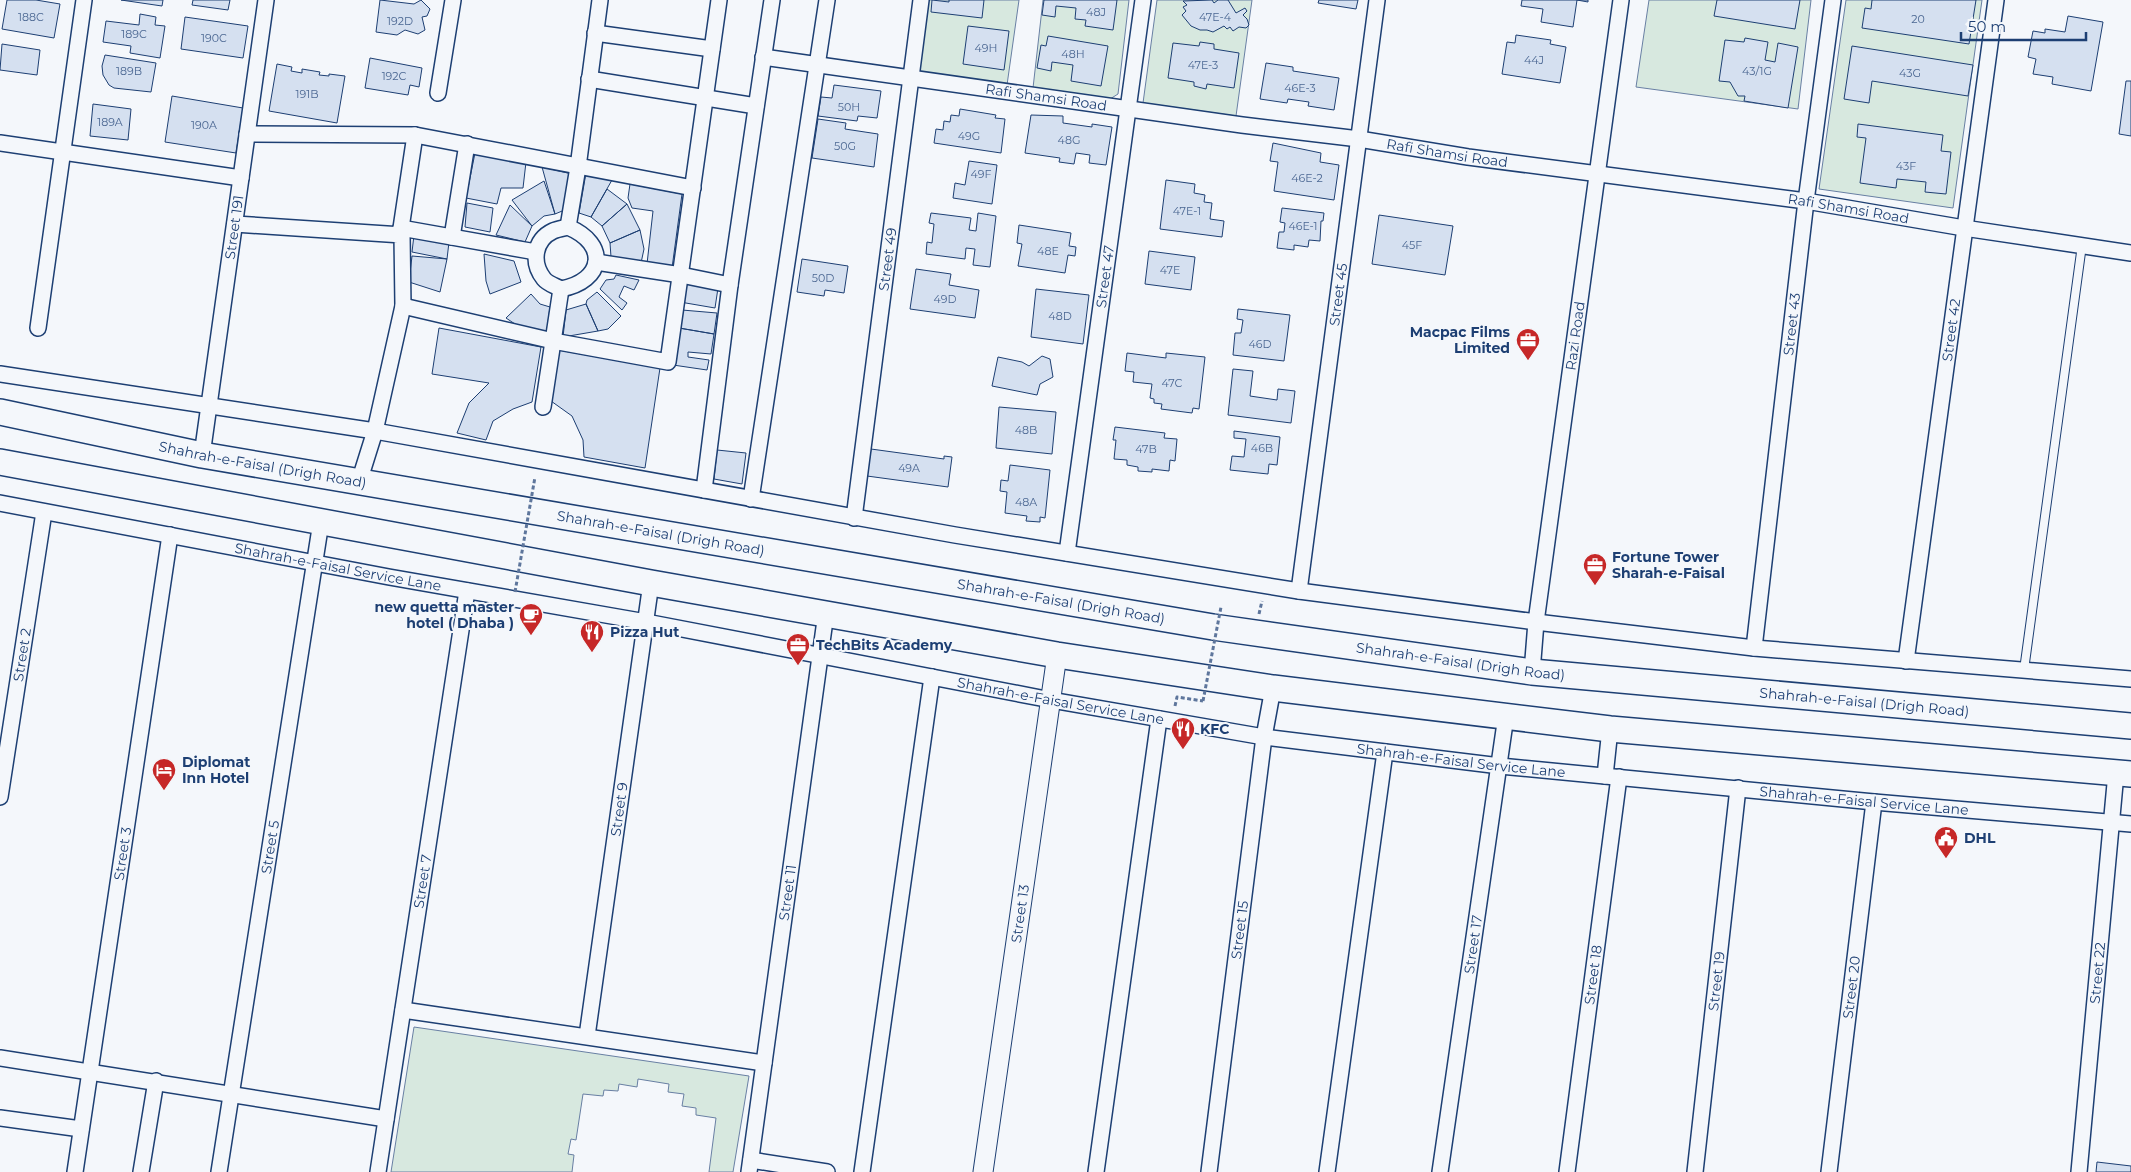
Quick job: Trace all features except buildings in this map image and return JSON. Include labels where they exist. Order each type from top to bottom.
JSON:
[{"type":"highway","name":"Shahrah-e-Faisal (Drigh Road)","points":[[0,412],[202,455],[1214,627],[1532,672],[2131,726]]},
{"type":"highway","points":[[0,462],[651,583],[1057,655],[1273,688],[1610,729],[2123,773]]},
{"type":"street","points":[[38,328],[84,0]]},
{"type":"street","name":"Street 191","points":[[202,455],[266,0]]},
{"type":"street","points":[[438,93],[453,0]]},
{"type":"street","points":[[568,227],[578,167],[600,0]]},
{"type":"street","points":[[403,306],[553,341],[668,362],[712,49],[716,0]]},
{"type":"street","points":[[704,490],[730,285],[772,0]]},
{"type":"street","points":[[751,499],[826,0]]},
{"type":"street","name":"Street 49","points":[[854,518],[921,0]]},
{"type":"street","name":"Street 47","points":[[1067,553],[1143,0]]},
{"type":"street","name":"Street 45","points":[[1299,591],[1377,0]]},
{"type":"street","name":"Razi Road","points":[[1532,672],[1536,622],[1621,0]]},
{"type":"street","name":"Street 43","points":[[1754,648],[1806,201],[1833,0]]},
{"type":"street","name":"Street 42","points":[[1906,661],[1996,0]]},
{"type":"street","points":[[596,33],[712,49]]},
{"type":"street","name":"Rafi Shamsi Road","points":[[763,57],[1359,139],[1468,156],[1806,201],[1964,228],[2131,253]]},
{"type":"street","points":[[589,79],[756,106]]},
{"type":"street","points":[[247,134],[415,135],[693,188]]},
{"type":"street","points":[[358,482],[375,431],[403,306],[402,232],[415,135]]},
{"type":"street","points":[[0,143],[241,178]]},
{"type":"street","points":[[452,237],[467,144]]},
{"type":"street","points":[[235,224],[402,232],[452,237],[536,252]]},
{"type":"street","points":[[568,227],[581,232],[592,243],[596,262],[593,271],[583,283],[561,289],[544,279],[536,263],[536,252],[542,239],[552,231],[568,227]]},
{"type":"street","points":[[596,262],[681,274],[730,285]]},
{"type":"street","points":[[543,407],[561,289]]},
{"type":"street","points":[[0,374],[375,431],[854,518],[1299,591],[1754,648],[2131,679]]},
{"type":"street","name":"Shahrah-e-Faisal Service Lane","points":[[0,503],[467,591],[646,622],[1051,700],[1264,737],[1500,766],[1874,802],[2131,824]]},
{"type":"street","name":"Street 2","points":[[0,797],[44,512]]},
{"type":"street","name":"Street 5","points":[[219,1172],[321,522]]},
{"type":"street","name":"Street 3","points":[[75,1172],[170,535]]},
{"type":"street","name":"Street 9","points":[[587,1036],[651,583]]},
{"type":"street","name":"Street 7","points":[[378,1172],[467,591]]},
{"type":"street","name":"Street 11","points":[[750,1166],[826,613]]},
{"type":"street","name":"Street 13","points":[[983,1172],[1057,655]]},
{"type":"street","points":[[862,1172],[932,677]]},
{"type":"street","name":"Street 15","points":[[1209,1172],[1264,737],[1273,688]]},
{"type":"street","name":"Street 17","points":[[1440,1172],[1506,716]]},
{"type":"street","points":[[1096,1172],[1159,719]]},
{"type":"street","name":"Street 18","points":[[1567,1172],[1612,777],[1610,729]]},
{"type":"street","points":[[1327,1172],[1385,752]]},
{"type":"street","name":"Street 22","points":[[2079,1172],[2112,821],[2123,773]]},
{"type":"street","name":"Street 19","points":[[1695,1172],[1738,788]]},
{"type":"street","name":"Street 20","points":[[1829,1172],[1874,802]]},
{"type":"street","points":[[403,1010],[587,1036],[764,1064]]},
{"type":"street","points":[[0,1058],[386,1118]]},
{"type":"street","points":[[141,1172],[156,1081]]},
{"type":"street","points":[[0,1118],[81,1129]]},
{"type":"street","points":[[750,1166],[827,1172]]},
{"type":"lane","points":[[2024,670],[2082,245]]},
{"type":"path","points":[[515,592],[535,477]]},
{"type":"path","points":[[1177,696],[1203,702],[1221,607]]},
{"type":"shaded area","points":[[928,0],[1019,0],[1007,85],[918,73]]},
{"type":"shaded area","points":[[1043,0],[1129,0],[1118,94],[1110,99],[1033,88]]},
{"type":"shaded area","points":[[1157,0],[1252,0],[1236,116],[1143,103]]},
{"type":"shaded area","points":[[1649,0],[1811,0],[1798,109],[1636,87]]},
{"type":"shaded area","points":[[1846,0],[1982,0],[1953,208],[1819,189]]},
{"type":"shaded area","points":[[414,1027],[749,1076],[733,1172],[709,1172],[716,1118],[696,1115],[696,1108],[682,1106],[684,1094],[668,1092],[669,1084],[638,1079],[637,1087],[619,1084],[618,1091],[604,1090],[603,1096],[583,1094],[576,1140],[571,1139],[568,1154],[574,1155],[572,1172],[391,1172]]},
{"type":"place","name":"Macpac Films Limited","points":[[1528,361]]},
{"type":"place","name":"Fortune Tower Sharah-e-Faisal","points":[[1595,586]]},
{"type":"place","name":"new quetta master hotel ( Dhaba )","points":[[531,636]]},
{"type":"place","name":"Pizza Hut","points":[[592,653]]},
{"type":"place","name":"TechBits Academy","points":[[798,666]]},
{"type":"place","name":"KFC","points":[[1183,750]]},
{"type":"place","name":"Diplomat Inn Hotel","points":[[164,791]]},
{"type":"place","name":"DHL","points":[[1946,859]]}]
